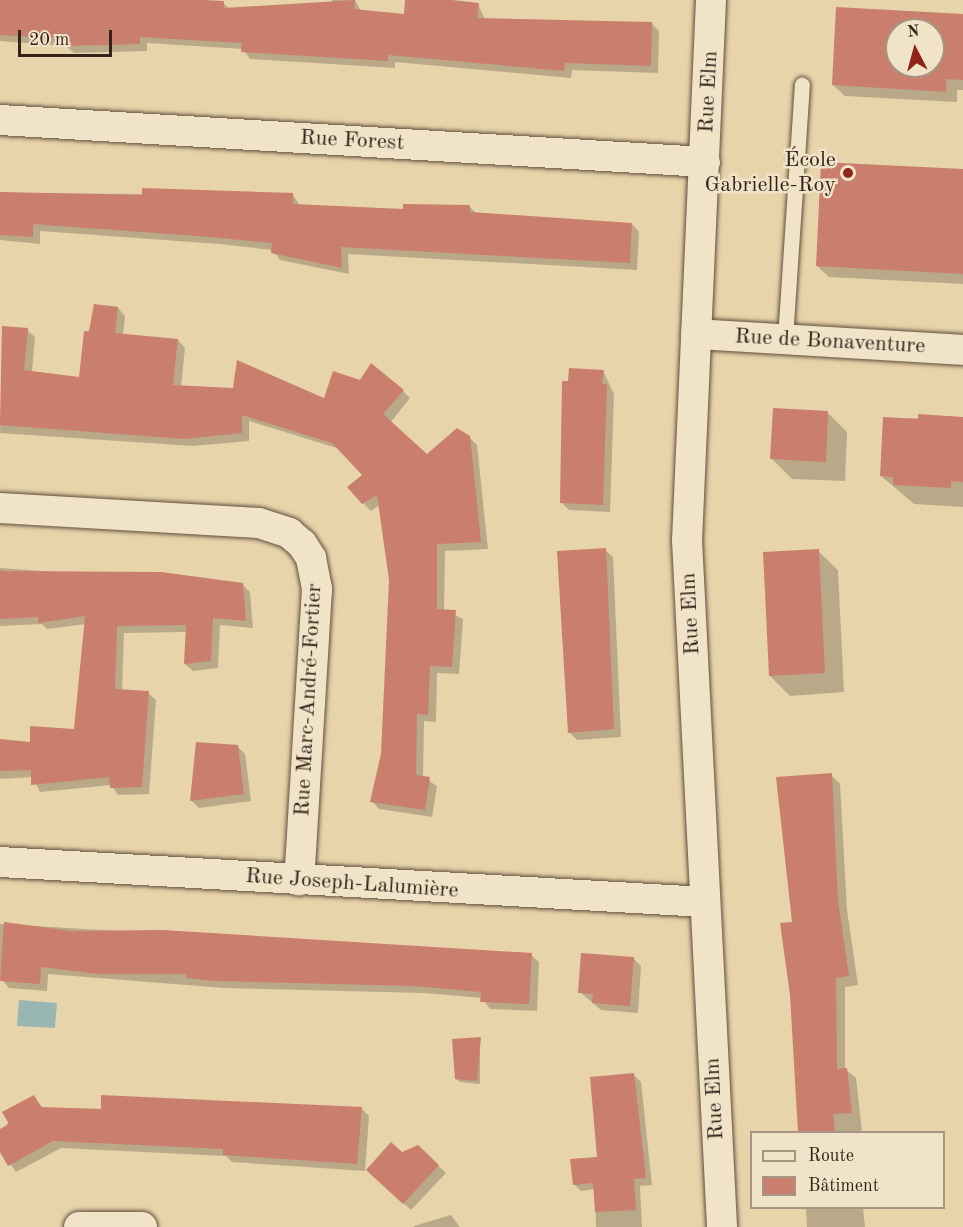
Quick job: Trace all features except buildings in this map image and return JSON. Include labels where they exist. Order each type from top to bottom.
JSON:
[{"type":"street","name":"Rue Elm","points":[[711,0],[687,540],[722,1227]]},
{"type":"street","name":"Rue Forest","points":[[0,120],[705,162]]},
{"type":"street","name":"Rue de Bonaventure","points":[[696,334],[963,350]]},
{"type":"street","name":"Rue Marc-André-Fortier","points":[[0,508],[259,523],[283,530],[302,544],[311,558],[317,589],[299,880]]},
{"type":"street","name":"Rue Joseph-Lalumière","points":[[0,862],[704,902]]},
{"type":"street","points":[[79,1227],[142,1227]]},
{"type":"lane","points":[[785,339],[802,85]]},
{"type":"water","points":[[19,1000],[57,1003],[55,1028],[17,1026]]},
{"type":"place","name":"École Gabrielle-Roy","points":[[848,173]]}]
